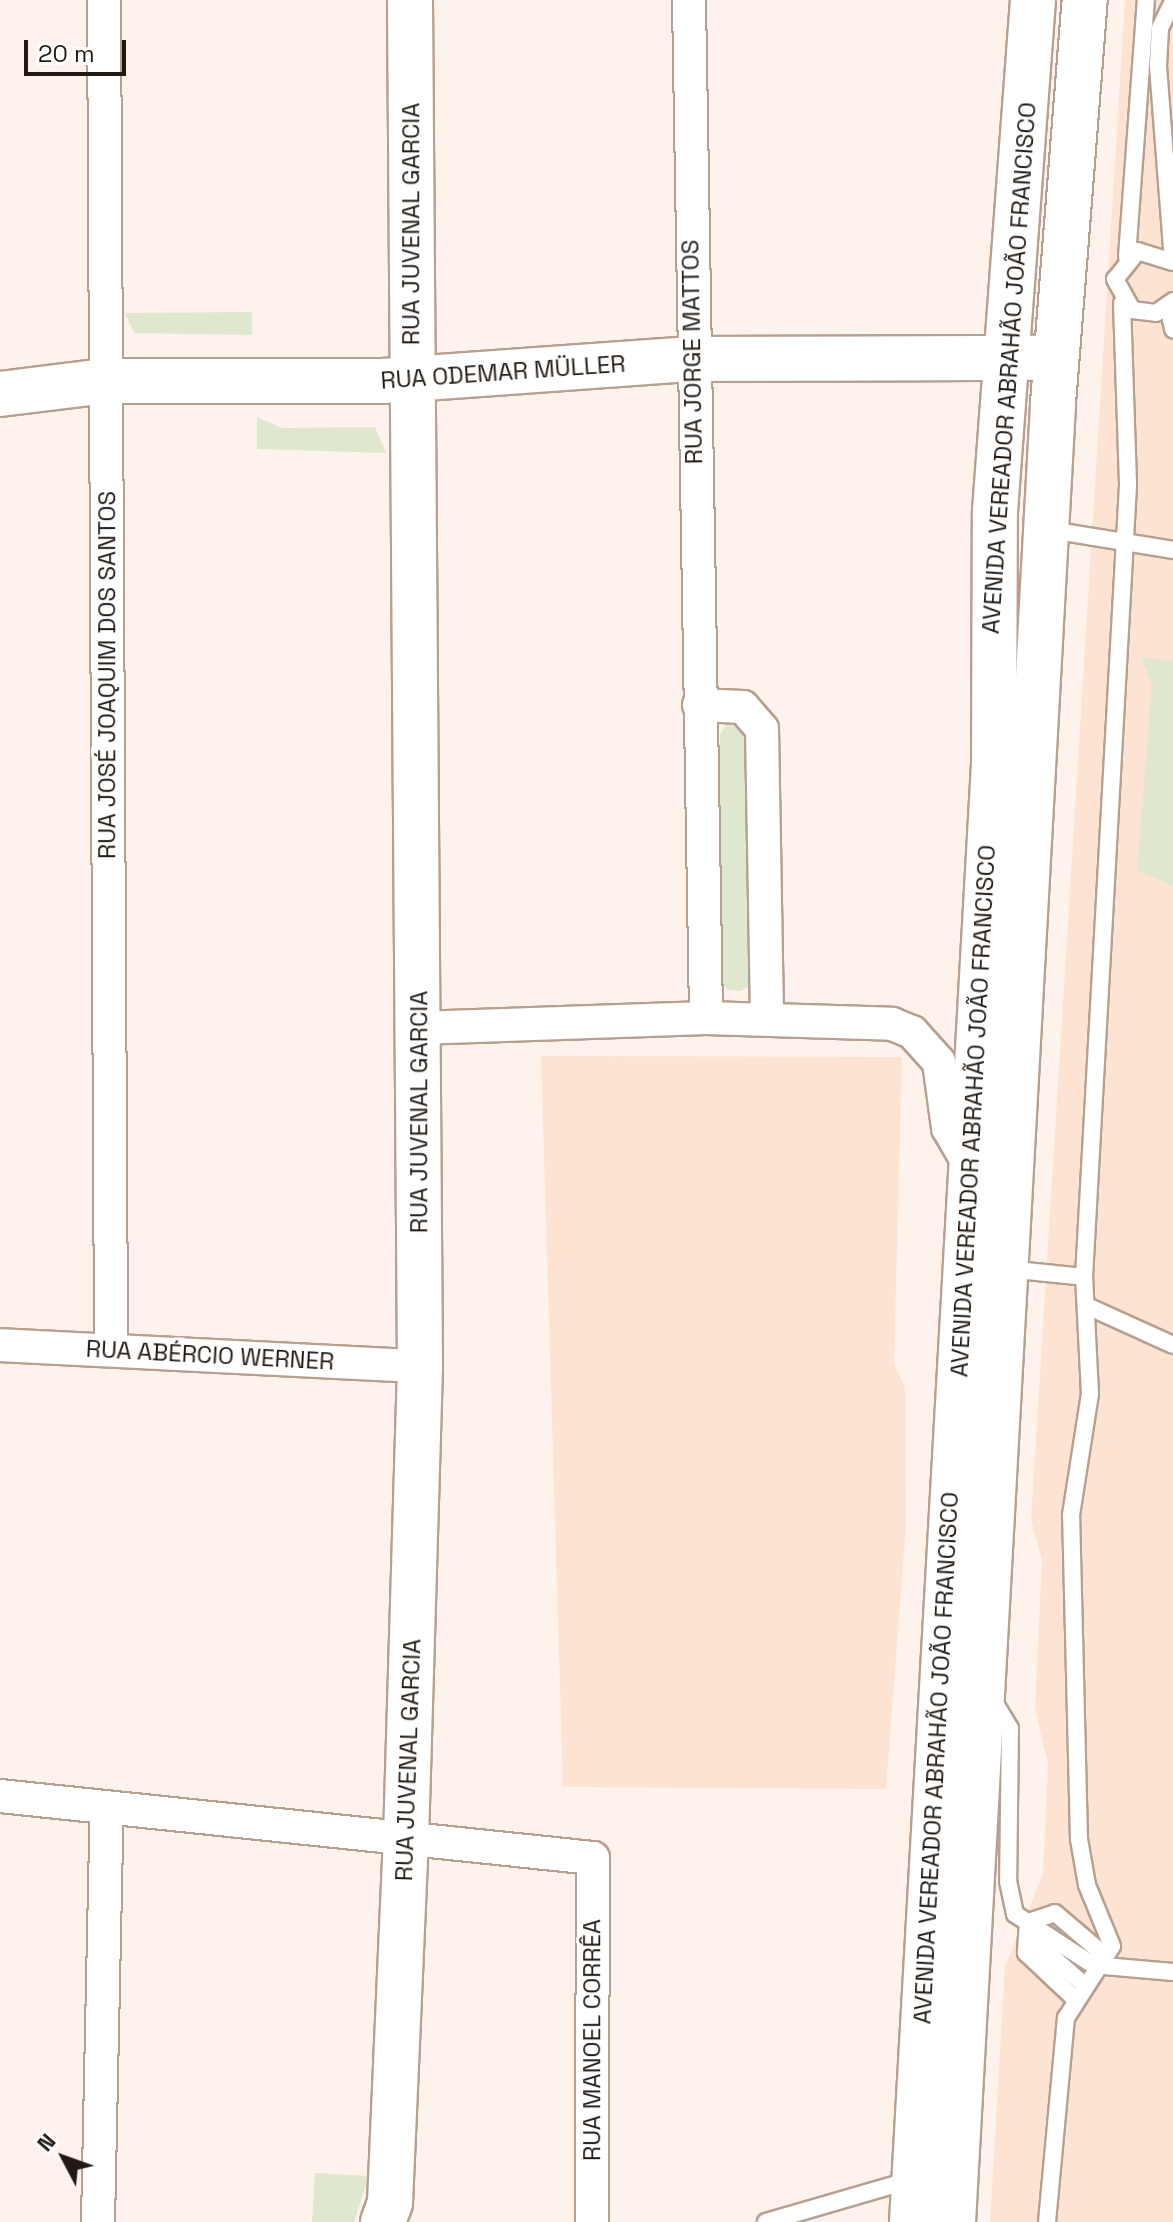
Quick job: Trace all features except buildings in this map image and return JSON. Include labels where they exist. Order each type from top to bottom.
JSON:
[{"type":"main road","name":"RUA JUVENAL GARCIA","points":[[383,2222],[390,2203],[406,1839],[420,1366],[410,0]]},
{"type":"main road","points":[[1009,0],[1030,61]]},
{"type":"main road","name":"AVENIDA VEREADOR ABRAHÃO JOÃO FRANCISCO","points":[[912,2222],[994,765],[991,637],[1007,353],[1033,0]]},
{"type":"main road","name":"AVENIDA VEREADOR ABRAHÃO JOÃO FRANCISCO","points":[[953,2222],[981,1681],[1050,530],[1055,382],[1085,0]]},
{"type":"main road","name":"RUA ODEMAR MÜLLER","points":[[0,394],[106,381],[412,379],[692,359],[1007,353],[1055,382]]},
{"type":"street","name":"RUA JOSÉ JOAQUIM DOS SANTOS","points":[[104,0],[111,1350]]},
{"type":"street","name":"RUA JORGE MATTOS","points":[[689,0],[692,359],[706,1018]]},
{"type":"street","points":[[699,705],[743,707],[762,729],[767,1018]]},
{"type":"street","points":[[418,1028],[706,1018],[892,1024],[912,1032],[939,1062],[948,1128],[970,1166]]},
{"type":"street","name":"RUA ABÉRCIO WERNER","points":[[0,1345],[420,1366]]},
{"type":"street","points":[[0,1796],[406,1839]]},
{"type":"street","points":[[98,2222],[107,1808]]},
{"type":"street","name":"RUA MANOEL CORRÊA","points":[[406,1839],[593,1858],[592,2222]]},
{"type":"lane","points":[[1047,2222],[1057,2065],[1079,1991],[1098,1959],[1112,1946],[1087,1885],[1079,1839],[1081,1753],[1071,1661],[1071,1515],[1090,1394],[1084,1277],[1123,545],[1122,303],[1115,279],[1127,257],[1146,0]]},
{"type":"lane","points":[[1173,1],[1160,28],[1158,66],[1173,262]]},
{"type":"lane","points":[[1127,257],[1151,250],[1173,262]]},
{"type":"lane","points":[[1122,303],[1144,314],[1170,304],[1173,329]]},
{"type":"lane","points":[[1050,530],[1123,545],[1173,550]]},
{"type":"lane","points":[[1006,1269],[1084,1277]]},
{"type":"lane","points":[[1087,1306],[1173,1345]]},
{"type":"lane","points":[[981,1681],[1010,1728],[1008,1881],[1015,1914],[1098,1959],[1173,1972]]},
{"type":"lane","points":[[1028,1922],[1026,1953],[1079,1991]]},
{"type":"lane","points":[[766,2222],[914,2179]]},
{"type":"shaded area","points":[[1125,0],[1173,0],[1173,2222],[990,2222],[1005,1966],[1043,1874],[1048,1764],[1035,1708],[1042,1560],[1031,1520]]},
{"type":"shaded area","points":[[541,1056],[902,1057],[894,1364],[905,1387],[906,1525],[886,1789],[563,1787]]},
{"type":"green space","points":[[252,312],[252,335],[134,333],[125,313]]},
{"type":"green space","points":[[257,417],[282,428],[375,427],[386,453],[257,449]]},
{"type":"green space","points":[[1141,657],[1173,661],[1173,886],[1137,870],[1152,685]]},
{"type":"green space","points":[[729,719],[746,719],[753,984],[741,991],[728,990],[718,978],[720,735]]},
{"type":"green space","points":[[315,2173],[369,2176],[354,2222],[312,2222]]}]
